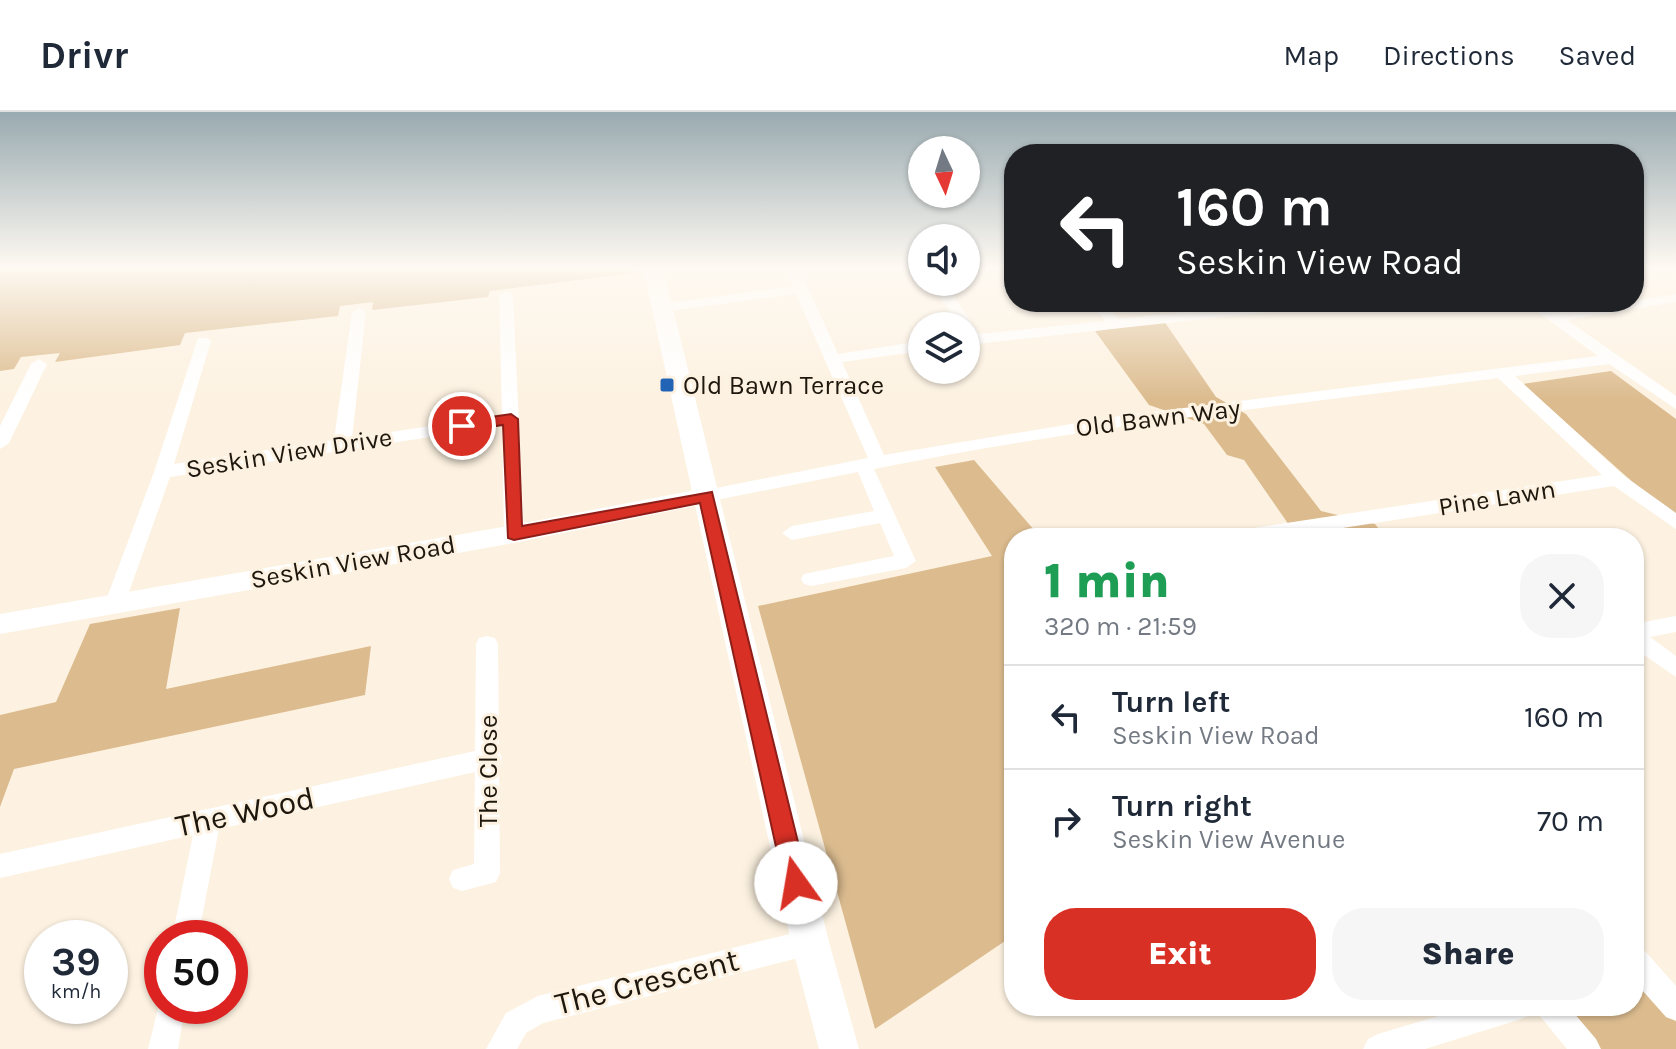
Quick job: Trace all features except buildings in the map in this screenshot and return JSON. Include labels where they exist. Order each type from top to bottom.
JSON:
[{"type":"main road","points":[[662,312],[810,942],[839,1049]]},
{"type":"street","points":[[342,445],[359,312]]},
{"type":"street","points":[[507,312],[514,534]]},
{"type":"street","points":[[811,312],[833,359],[871,462],[886,515],[906,561],[811,579]]},
{"type":"street","points":[[1106,312],[1115,324]]},
{"type":"street","points":[[980,339],[1202,312]]},
{"type":"street","points":[[1545,312],[1676,404]]},
{"type":"street","points":[[1554,318],[1591,312]]},
{"type":"street","points":[[115,603],[163,472],[203,341]]},
{"type":"street","points":[[833,359],[908,348]]},
{"type":"street","name":"Old Bawn Way","points":[[706,496],[871,462],[1120,421],[1612,359]]},
{"type":"street","points":[[0,443],[39,364]]},
{"type":"street","points":[[1503,374],[1617,479],[1676,522]]},
{"type":"street","name":"Seskin View Drive","points":[[163,472],[511,419]]},
{"type":"street","name":"Pine Lawn","points":[[1299,528],[1617,479]]},
{"type":"street","name":"Seskin View Road","points":[[0,624],[514,534],[706,496]]},
{"type":"street","points":[[792,533],[886,515]]},
{"type":"street","points":[[1644,632],[1676,624]]},
{"type":"street","points":[[1644,643],[1676,668]]},
{"type":"street","name":"The Close","points":[[462,879],[487,873],[490,758],[487,644]]},
{"type":"street","name":"The Wood","points":[[0,866],[490,758]]},
{"type":"street","points":[[189,920],[209,819]]},
{"type":"street","name":"The Crescent","points":[[501,1049],[516,1023],[542,1009],[810,942]]},
{"type":"street","points":[[1644,971],[1676,1007]]},
{"type":"street","points":[[1378,1049],[1485,1016]]},
{"type":"street","points":[[1558,1016],[1586,1049]]},
{"type":"street","points":[[163,1049],[168,1024]]},
{"type":"shaded area","points":[[0,312],[339,312],[338,316],[185,333],[180,345],[55,362],[60,353],[21,357],[14,369],[0,371]]},
{"type":"shaded area","points":[[1164,321],[1216,397],[1246,414],[1321,511],[1375,524],[1378,528],[1291,528],[1244,460],[1227,455],[1204,424],[1149,405],[1095,331]]},
{"type":"shaded area","points":[[1611,371],[1676,419],[1676,517],[1656,503],[1523,384]]},
{"type":"shaded area","points":[[974,460],[1032,528],[1004,528],[1004,942],[875,1029],[758,606],[992,556],[935,467]]},
{"type":"shaded area","points":[[180,608],[166,689],[371,646],[365,695],[14,769],[0,807],[0,715],[56,702],[90,624]]},
{"type":"shaded area","points":[[1644,971],[1676,1007],[1676,1049],[1587,1049],[1561,1016],[1644,1016]]},
{"type":"place","name":"Old Bawn Terrace","points":[[667,385]]},
{"type":"route","points":[[462,426],[511,419],[514,534],[706,496],[796,883]]}]
